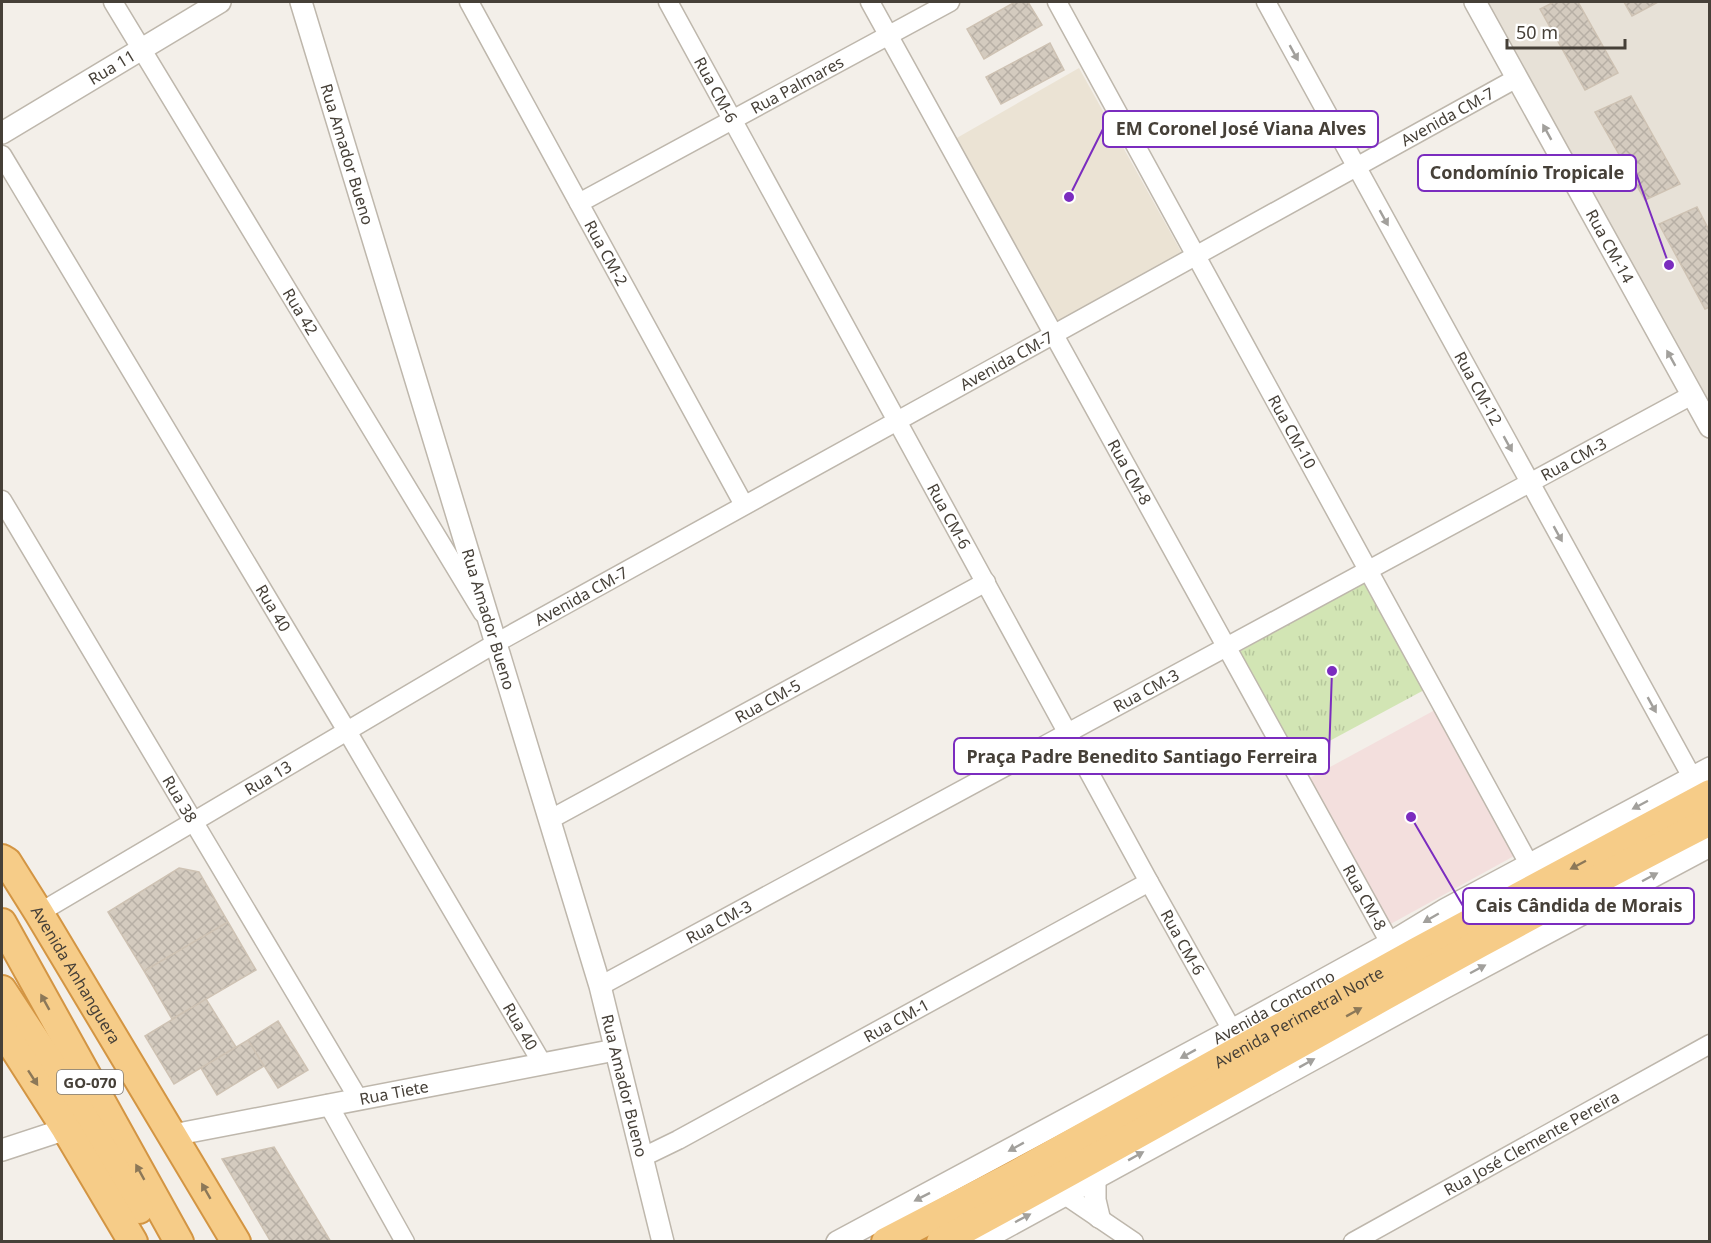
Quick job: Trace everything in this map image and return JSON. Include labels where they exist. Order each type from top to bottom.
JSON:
[{"type":"highway","name":"Avenida Perimetral Norte","points":[[886,1242],[1013,1176],[1705,794]]},
{"type":"highway","name":"Avenida Perimetral Norte","points":[[941,1242],[1056,1190],[1429,970],[1705,794]]},
{"type":"highway","name":"Avenida Anhanguera","points":[[3,858],[39,913],[236,1242]]},
{"type":"highway","name":"GO-070","points":[[2,923],[179,1242]]},
{"type":"highway","name":"GO-070","points":[[2,990],[52,1066],[159,1242]]},
{"type":"highway","points":[[2,1029],[66,1129],[133,1242]]},
{"type":"street","name":"Rua 42","points":[[113,2],[476,604],[489,620]]},
{"type":"street","name":"Rua 11","points":[[2,134],[220,2]]},
{"type":"street","name":"Rua Amador Bueno","points":[[302,2],[600,986],[663,1242]]},
{"type":"street","name":"Rua CM-2","points":[[469,2],[744,505]]},
{"type":"street","name":"Rua CM-6","points":[[668,2],[1232,1030]]},
{"type":"street","name":"Rua CM-8","points":[[870,2],[1390,943]]},
{"type":"street","name":"Rua Palmares","points":[[579,203],[950,2]]},
{"type":"street","name":"Rua CM-10","points":[[1057,2],[1529,864]]},
{"type":"street","name":"Rua CM-12","points":[[1266,2],[1530,483],[1705,794]]},
{"type":"street","name":"Rua CM-14","points":[[1475,2],[1710,428]]},
{"type":"street","name":"Avenida CM-7","points":[[496,643],[1517,78]]},
{"type":"street","name":"Rua 40","points":[[2,155],[347,731],[542,1063]]},
{"type":"street","name":"Rua CM-3","points":[[600,986],[1692,395]]},
{"type":"street","name":"Rua 38","points":[[2,500],[358,1098]]},
{"type":"street","name":"Rua CM-5","points":[[549,820],[986,582]]},
{"type":"street","name":"Rua 13","points":[[39,913],[496,643]]},
{"type":"street","name":"Avenida Contorno","points":[[837,1242],[1232,1030],[1529,864],[1705,794]]},
{"type":"street","points":[[979,1242],[1056,1190],[1095,1179],[1440,990],[1710,846]]},
{"type":"street","name":"Rua CM-1","points":[[643,1157],[1149,882]]},
{"type":"street","name":"Rua José Clemente Pereira","points":[[1353,1242],[1710,1044]]},
{"type":"street","name":"Rua Tiete","points":[[173,1135],[615,1050]]},
{"type":"street","points":[[328,1104],[405,1242]]},
{"type":"street","points":[[2,1150],[66,1129]]},
{"type":"street","points":[[974,1170],[1013,1176],[1056,1190],[1134,1242]]},
{"type":"street","points":[[1095,1179],[1095,1200],[1099,1217]]},
{"type":"shaded area","points":[[1485,2],[1709,2],[1709,415]]},
{"type":"shaded area","points":[[1079,68],[1183,255],[1057,325],[955,139]]},
{"type":"shaded area","points":[[1435,710],[1514,856],[1387,926],[1308,779]]},
{"type":"green space","points":[[1363,582],[1426,689],[1296,759],[1239,652]]},
{"type":"building","points":[[1015,2],[1028,2],[1042,25],[984,59],[967,29]]},
{"type":"building","points":[[1554,2],[1578,2],[1618,73],[1585,90],[1540,9]]},
{"type":"building","points":[[1624,2],[1658,2],[1632,16]]},
{"type":"building","points":[[1050,43],[1064,70],[1001,104],[986,77]]},
{"type":"building","points":[[1631,96],[1680,184],[1645,200],[1595,112]]},
{"type":"building","points":[[1697,207],[1710,232],[1710,307],[1705,309],[1659,224]]},
{"type":"building","points":[[179,868],[199,872],[228,922],[144,971],[108,912]]},
{"type":"building","points":[[228,922],[256,970],[172,1019],[144,971]]},
{"type":"building","points":[[206,999],[236,1047],[174,1084],[145,1036]]},
{"type":"building","points":[[278,1021],[308,1070],[278,1088],[248,1040]]},
{"type":"building","points":[[248,1040],[264,1066],[217,1095],[201,1068]]},
{"type":"building","points":[[274,1147],[331,1242],[271,1242],[222,1159]]},
{"type":"place","name":"EM Coronel José Viana Alves","points":[[1069,197]]},
{"type":"place","name":"Condomínio Tropicale","points":[[1669,265]]},
{"type":"place","name":"Praça Padre Benedito Santiago Ferreira","points":[[1332,671]]},
{"type":"place","name":"Cais Cândida de Morais","points":[[1411,817]]}]
